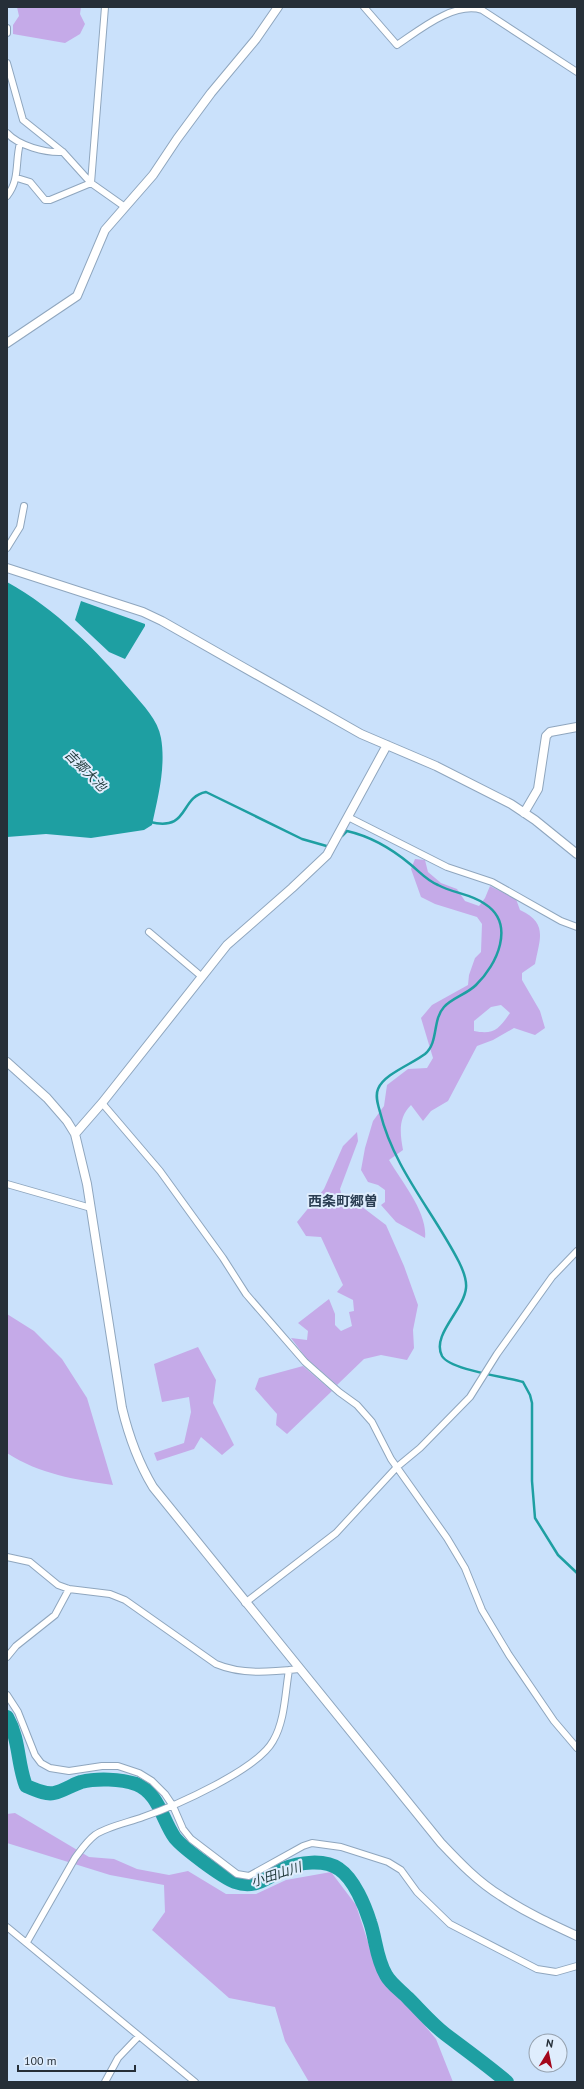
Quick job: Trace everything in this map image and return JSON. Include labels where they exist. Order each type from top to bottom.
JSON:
[{"type":"street","points":[[91,183],[105,7]]},
{"type":"street","points":[[7,342],[77,296],[105,230],[153,175],[194,116],[256,39],[278,7]]},
{"type":"street","points":[[364,7],[397,46],[442,16],[475,8],[482,10],[577,72]]},
{"type":"street","points":[[7,28],[7,33]]},
{"type":"street","points":[[7,63],[22,120],[63,152],[91,183],[125,207]]},
{"type":"street","points":[[7,133],[20,143],[55,152],[63,152]]},
{"type":"street","points":[[7,196],[17,178],[17,156],[20,143]]},
{"type":"street","points":[[17,178],[30,182],[45,200],[50,200],[91,183]]},
{"type":"street","points":[[7,548],[20,527],[24,506]]},
{"type":"street","points":[[7,568],[144,612],[162,621],[330,717],[387,745],[467,781],[524,813],[577,854]]},
{"type":"street","points":[[524,813],[538,789],[546,736],[550,732],[577,727]]},
{"type":"street","points":[[75,1134],[102,1103],[227,944],[292,888],[326,855],[387,745]]},
{"type":"street","points":[[348,817],[447,866],[492,882],[561,921],[577,927]]},
{"type":"street","points":[[149,932],[201,976]]},
{"type":"street","points":[[7,1062],[47,1098],[67,1121],[75,1134],[81,1150],[122,1408],[129,1437],[142,1469],[153,1487],[299,1670],[441,1843],[468,1870],[506,1900],[533,1916],[577,1936]]},
{"type":"street","points":[[102,1103],[160,1172],[223,1258],[246,1294],[305,1362],[339,1392],[357,1405],[372,1422],[397,1467],[448,1538],[465,1568],[482,1610],[509,1655],[554,1721],[577,1748]]},
{"type":"street","points":[[7,1184],[91,1208]]},
{"type":"street","points":[[245,1602],[336,1533],[397,1467],[463,1405],[552,1277],[577,1251]]},
{"type":"street","points":[[7,1557],[30,1562],[58,1585],[69,1589],[110,1594],[125,1600],[216,1664],[225,1668],[246,1672],[299,1670]]},
{"type":"street","points":[[7,1657],[16,1646],[55,1615],[69,1589]]},
{"type":"street","points":[[27,1942],[75,1858],[84,1846],[96,1835],[173,1806],[227,1779],[254,1760],[272,1743],[278,1731],[289,1670]]},
{"type":"street","points":[[7,1695],[18,1712],[35,1755],[41,1763],[50,1768],[69,1771],[118,1766],[139,1773],[156,1785],[173,1806],[182,1829],[191,1839],[237,1874],[249,1876],[303,1846],[312,1844],[341,1847],[388,1862],[401,1870],[417,1892],[450,1924],[537,1969],[556,1972],[577,1966]]},
{"type":"street","points":[[7,1927],[195,2082]]},
{"type":"street","points":[[105,2082],[118,2058],[139,2036]]},
{"type":"shaded area","points":[[17,7],[81,7],[80,14],[85,24],[80,34],[65,43],[13,34],[13,25],[19,16]]},
{"type":"shaded area","points":[[415,859],[425,860],[428,872],[441,883],[457,889],[465,901],[479,906],[485,898],[490,886],[516,899],[520,910],[535,920],[540,932],[539,946],[535,964],[522,973],[522,980],[540,1011],[545,1028],[535,1035],[514,1028],[493,1040],[477,1046],[448,1101],[431,1111],[423,1121],[411,1105],[404,1115],[401,1126],[403,1150],[389,1160],[418,1208],[425,1228],[425,1238],[396,1222],[381,1205],[385,1202],[385,1190],[378,1185],[368,1182],[361,1170],[365,1148],[373,1121],[384,1106],[387,1085],[408,1069],[427,1068],[433,1058],[421,1018],[432,1005],[468,985],[469,975],[475,958],[481,952],[482,924],[477,917],[435,904],[421,897],[411,869]],"holes":[[[501,1005],[510,1013],[503,1023],[495,1030],[487,1032],[474,1031],[474,1021],[491,1007]]]},
{"type":"shaded area","points":[[357,1132],[358,1141],[340,1189],[343,1201],[357,1203],[386,1225],[404,1266],[418,1305],[413,1330],[414,1348],[407,1360],[381,1355],[364,1359],[337,1385],[306,1358],[291,1338],[307,1340],[308,1331],[298,1323],[329,1299],[335,1314],[335,1325],[341,1331],[352,1326],[349,1312],[354,1311],[353,1300],[337,1292],[343,1285],[321,1237],[306,1236],[297,1222],[324,1189],[343,1146]]},
{"type":"shaded area","points":[[7,1314],[34,1331],[62,1359],[87,1398],[113,1485],[58,1475],[32,1466],[7,1453]]},
{"type":"shaded area","points":[[198,1347],[216,1380],[213,1403],[234,1445],[222,1455],[201,1437],[194,1449],[157,1461],[154,1453],[184,1443],[191,1412],[189,1397],[162,1402],[154,1364]]},
{"type":"shaded area","points":[[303,1366],[332,1391],[287,1434],[276,1425],[277,1414],[255,1389],[259,1378]]},
{"type":"shaded area","points":[[15,1813],[89,1857],[114,1859],[137,1869],[169,1875],[188,1871],[226,1894],[256,1894],[286,1880],[331,1872],[356,1905],[376,1967],[436,2039],[453,2082],[309,2082],[285,2041],[275,2007],[229,1998],[152,1930],[165,1912],[164,1885],[110,1875],[7,1843],[7,1814]]},
{"type":"water","name":"吉郷大池","points":[[7,582],[25,593],[59,618],[90,646],[118,676],[157,725],[161,738],[163,760],[162,771],[152,825],[144,830],[91,838],[46,834],[7,837]]},
{"type":"water","points":[[81,601],[145,624],[125,659],[109,652],[75,620]]},
{"type":"waterway","points":[[150,822],[163,824],[172,822],[183,813],[191,800],[197,795],[206,792],[302,839],[330,847]]},
{"type":"waterway","points":[[342,836],[347,831],[355,833],[388,848],[434,883],[449,890],[474,898],[485,904],[494,912],[500,922],[500,944],[491,967],[476,985],[444,1007],[440,1012],[434,1037],[429,1049],[425,1054],[386,1079],[378,1089],[377,1100],[386,1133],[404,1171],[449,1243],[465,1278],[466,1288],[464,1296],[444,1331],[441,1340],[440,1348],[442,1356],[447,1361],[467,1369],[523,1382],[530,1395],[532,1403],[532,1481],[535,1518],[558,1555],[577,1573]]},
{"type":"waterway","name":"小田山川","points":[[7,1717],[14,1734],[26,1786],[47,1793],[54,1793],[81,1782],[94,1780],[116,1780],[136,1784],[144,1788],[155,1800],[179,1843],[212,1869],[235,1882],[242,1884],[260,1882],[283,1869],[304,1863],[327,1864],[339,1869],[349,1879],[362,1901],[372,1928],[380,1962],[390,1981],[440,2030],[507,2082]]},
{"type":"district","name":"西条町郷曽","points":[[343,1201]]}]
